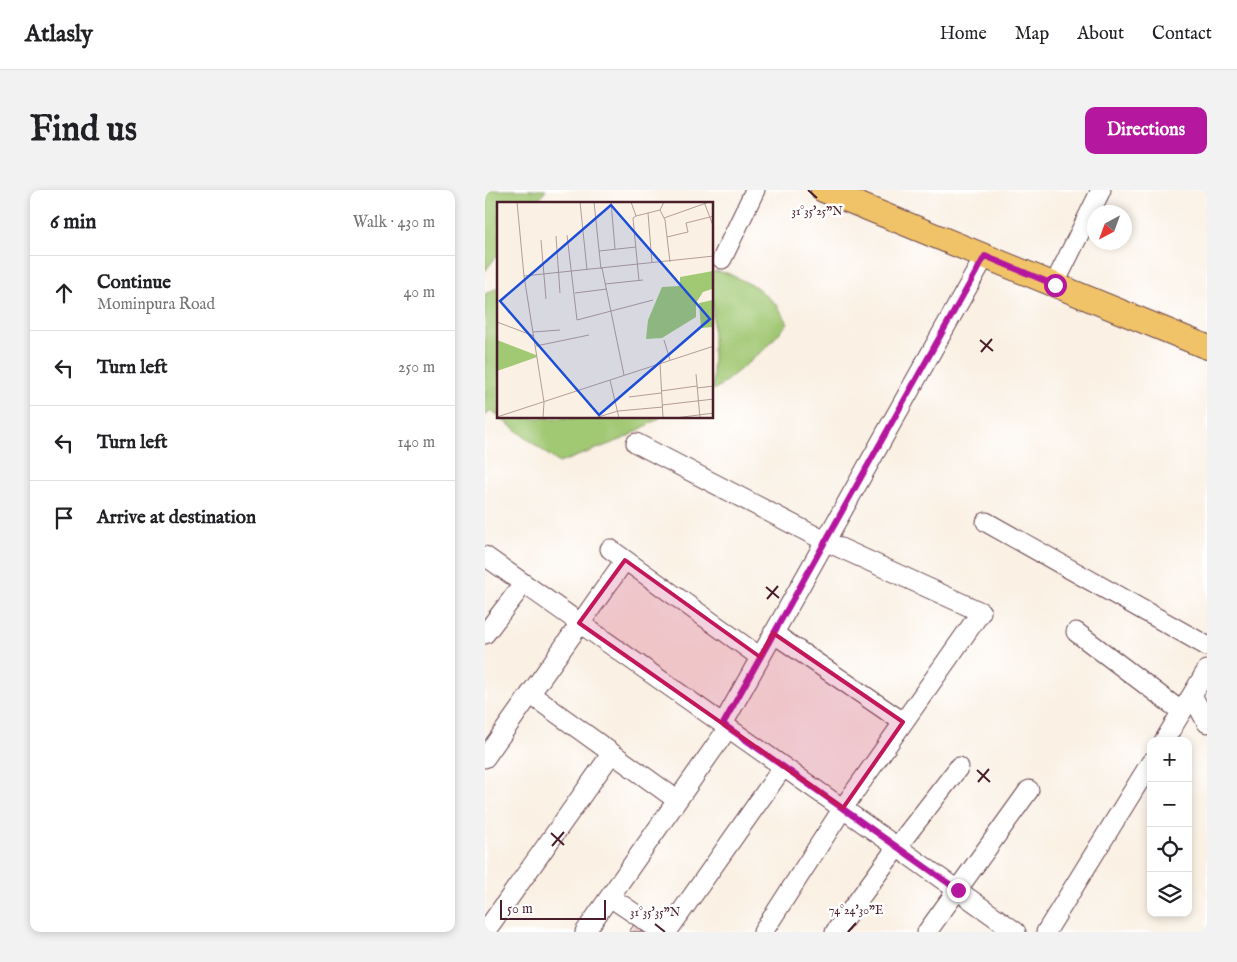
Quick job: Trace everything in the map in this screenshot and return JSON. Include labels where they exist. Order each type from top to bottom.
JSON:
[{"type":"main road","points":[[823,190],[1207,347]]},
{"type":"street","points":[[722,259],[755,190]]},
{"type":"street","points":[[1055,285],[1101,190]]},
{"type":"street","points":[[585,932],[677,800],[725,726],[773,633],[985,256]]},
{"type":"street","points":[[636,443],[825,541],[981,612],[843,808],[763,932]]},
{"type":"street","points":[[986,522],[1207,646]]},
{"type":"street","points":[[485,758],[579,622],[617,554],[760,657]]},
{"type":"street","points":[[485,556],[1016,932]]},
{"type":"street","points":[[485,634],[521,587],[522,582]]},
{"type":"street","points":[[1076,632],[1182,712]]},
{"type":"street","points":[[773,633],[903,722]]},
{"type":"street","points":[[1166,737],[1207,670]]},
{"type":"street","points":[[530,694],[677,800]]},
{"type":"street","points":[[1192,695],[1207,723]]},
{"type":"street","points":[[485,932],[613,753]]},
{"type":"street","points":[[835,932],[959,766]]},
{"type":"street","points":[[667,932],[783,767]]},
{"type":"street","points":[[1046,932],[1147,768]]},
{"type":"street","points":[[927,932],[1029,790]]},
{"type":"street","points":[[610,897],[662,932]]},
{"type":"highlighted area","points":[[625,560],[760,657],[773,633],[903,722],[843,808],[579,623]]},
{"type":"green space","points":[[485,190],[546,190],[537,202],[497,202],[497,256],[485,271]]},
{"type":"green space","points":[[714,271],[727,273],[756,287],[777,305],[788,323],[766,348],[714,389]]},
{"type":"green space","points":[[497,288],[497,414],[491,410],[485,416],[485,294]]},
{"type":"green space","points":[[501,419],[658,419],[623,439],[559,463]]},
{"type":"building","points":[[637,920],[655,932],[629,932]]},
{"type":"route","points":[[958,890],[723,724],[985,256],[1055,285]]}]
